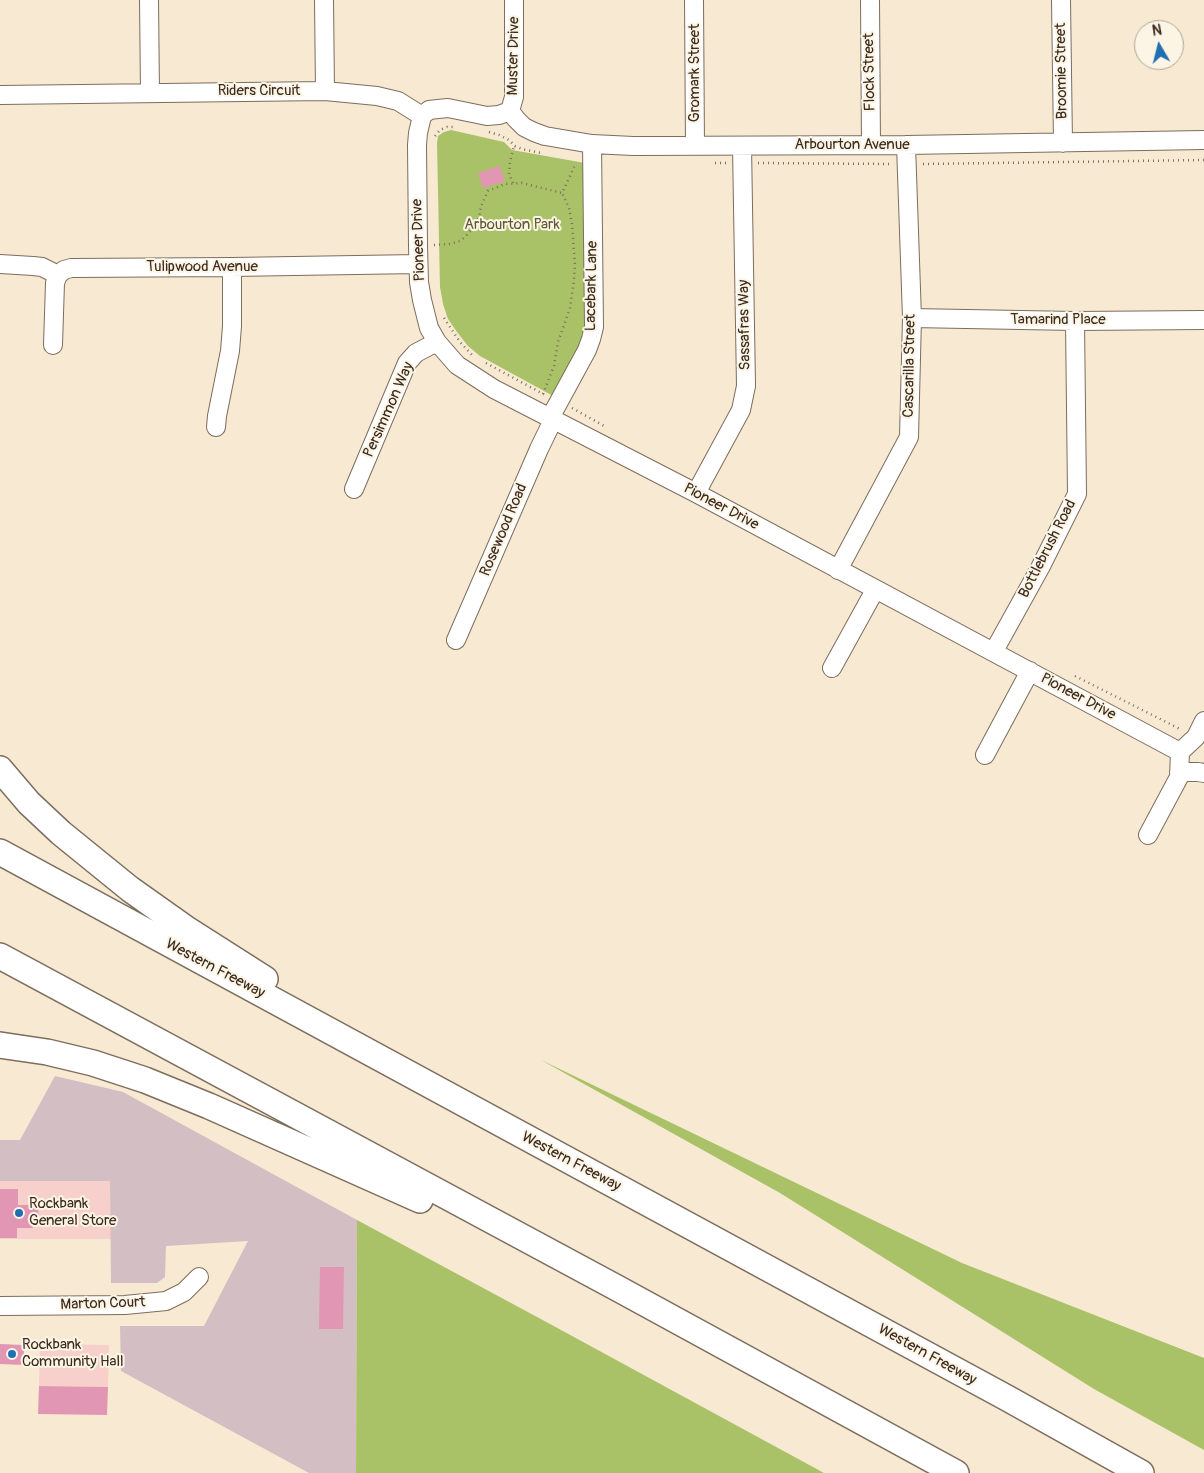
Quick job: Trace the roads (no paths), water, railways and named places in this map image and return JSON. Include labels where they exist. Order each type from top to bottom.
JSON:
[{"type":"highway","points":[[0,769],[29,803],[61,833],[168,917],[296,998],[632,1194]]},
{"type":"highway","name":"Western Freeway","points":[[0,852],[1142,1473]]},
{"type":"highway","points":[[0,956],[956,1473]]},
{"type":"highway","points":[[0,1045],[47,1052],[94,1063],[145,1080],[209,1106],[617,1288]]},
{"type":"street","points":[[149,0],[150,92]]},
{"type":"street","points":[[324,0],[325,91]]},
{"type":"street","name":"Muster Drive","points":[[510,111],[514,97],[514,0]]},
{"type":"street","name":"Gromark Street","points":[[694,0],[696,146]]},
{"type":"street","name":"Flock Street","points":[[870,0],[871,145]]},
{"type":"street","name":"Broomie Street","points":[[1061,0],[1063,143]]},
{"type":"street","name":"Riders Circuit","points":[[0,95],[325,91],[377,96],[398,101],[422,116]]},
{"type":"street","points":[[422,116],[429,110],[448,108],[487,116],[499,115],[510,111]]},
{"type":"street","name":"Arbourton Avenue","points":[[510,111],[524,127],[545,136],[592,144],[633,146],[906,145],[1204,140]]},
{"type":"street","name":"Pioneer Drive","points":[[422,116],[417,146],[426,246],[418,264],[422,300],[429,328],[437,342],[457,365],[494,389],[696,493],[1180,752]]},
{"type":"street","name":"Lacebark Lane","points":[[552,419],[587,350],[594,327],[592,144]]},
{"type":"street","name":"Cascarilla Street","points":[[838,570],[909,437],[912,318],[906,145]]},
{"type":"street","name":"Sassafras Way","points":[[696,493],[741,410],[746,386],[742,146]]},
{"type":"street","points":[[0,264],[42,267],[58,274],[54,291],[53,345]]},
{"type":"street","name":"Tulipwood Avenue","points":[[58,274],[64,270],[81,267],[418,264]]},
{"type":"street","points":[[216,428],[216,416],[230,351],[232,267]]},
{"type":"street","name":"Tamarind Place","points":[[912,318],[1204,320]]},
{"type":"street","name":"Bottlebrush Road","points":[[994,651],[1040,568],[1077,494],[1075,320]]},
{"type":"street","name":"Persimmon Way","points":[[354,489],[407,363],[416,352],[437,342]]},
{"type":"street","name":"Rosewood Road","points":[[456,640],[552,419]]},
{"type":"street","points":[[832,668],[875,590]]},
{"type":"street","points":[[985,754],[1030,671]]},
{"type":"street","points":[[1148,835],[1179,778],[1180,752],[1196,737],[1204,721]]},
{"type":"street","points":[[1179,772],[1204,773]]},
{"type":"street","name":"Marton Court","points":[[0,1306],[125,1305],[166,1301],[184,1292],[198,1277]]},
{"type":"place","name":"Rockbank General Store","points":[[19,1213]]},
{"type":"place","name":"Rockbank Community Hall","points":[[12,1354]]},
{"type":"park label","name":"Arbourton Park","points":[[512,225]]}]
